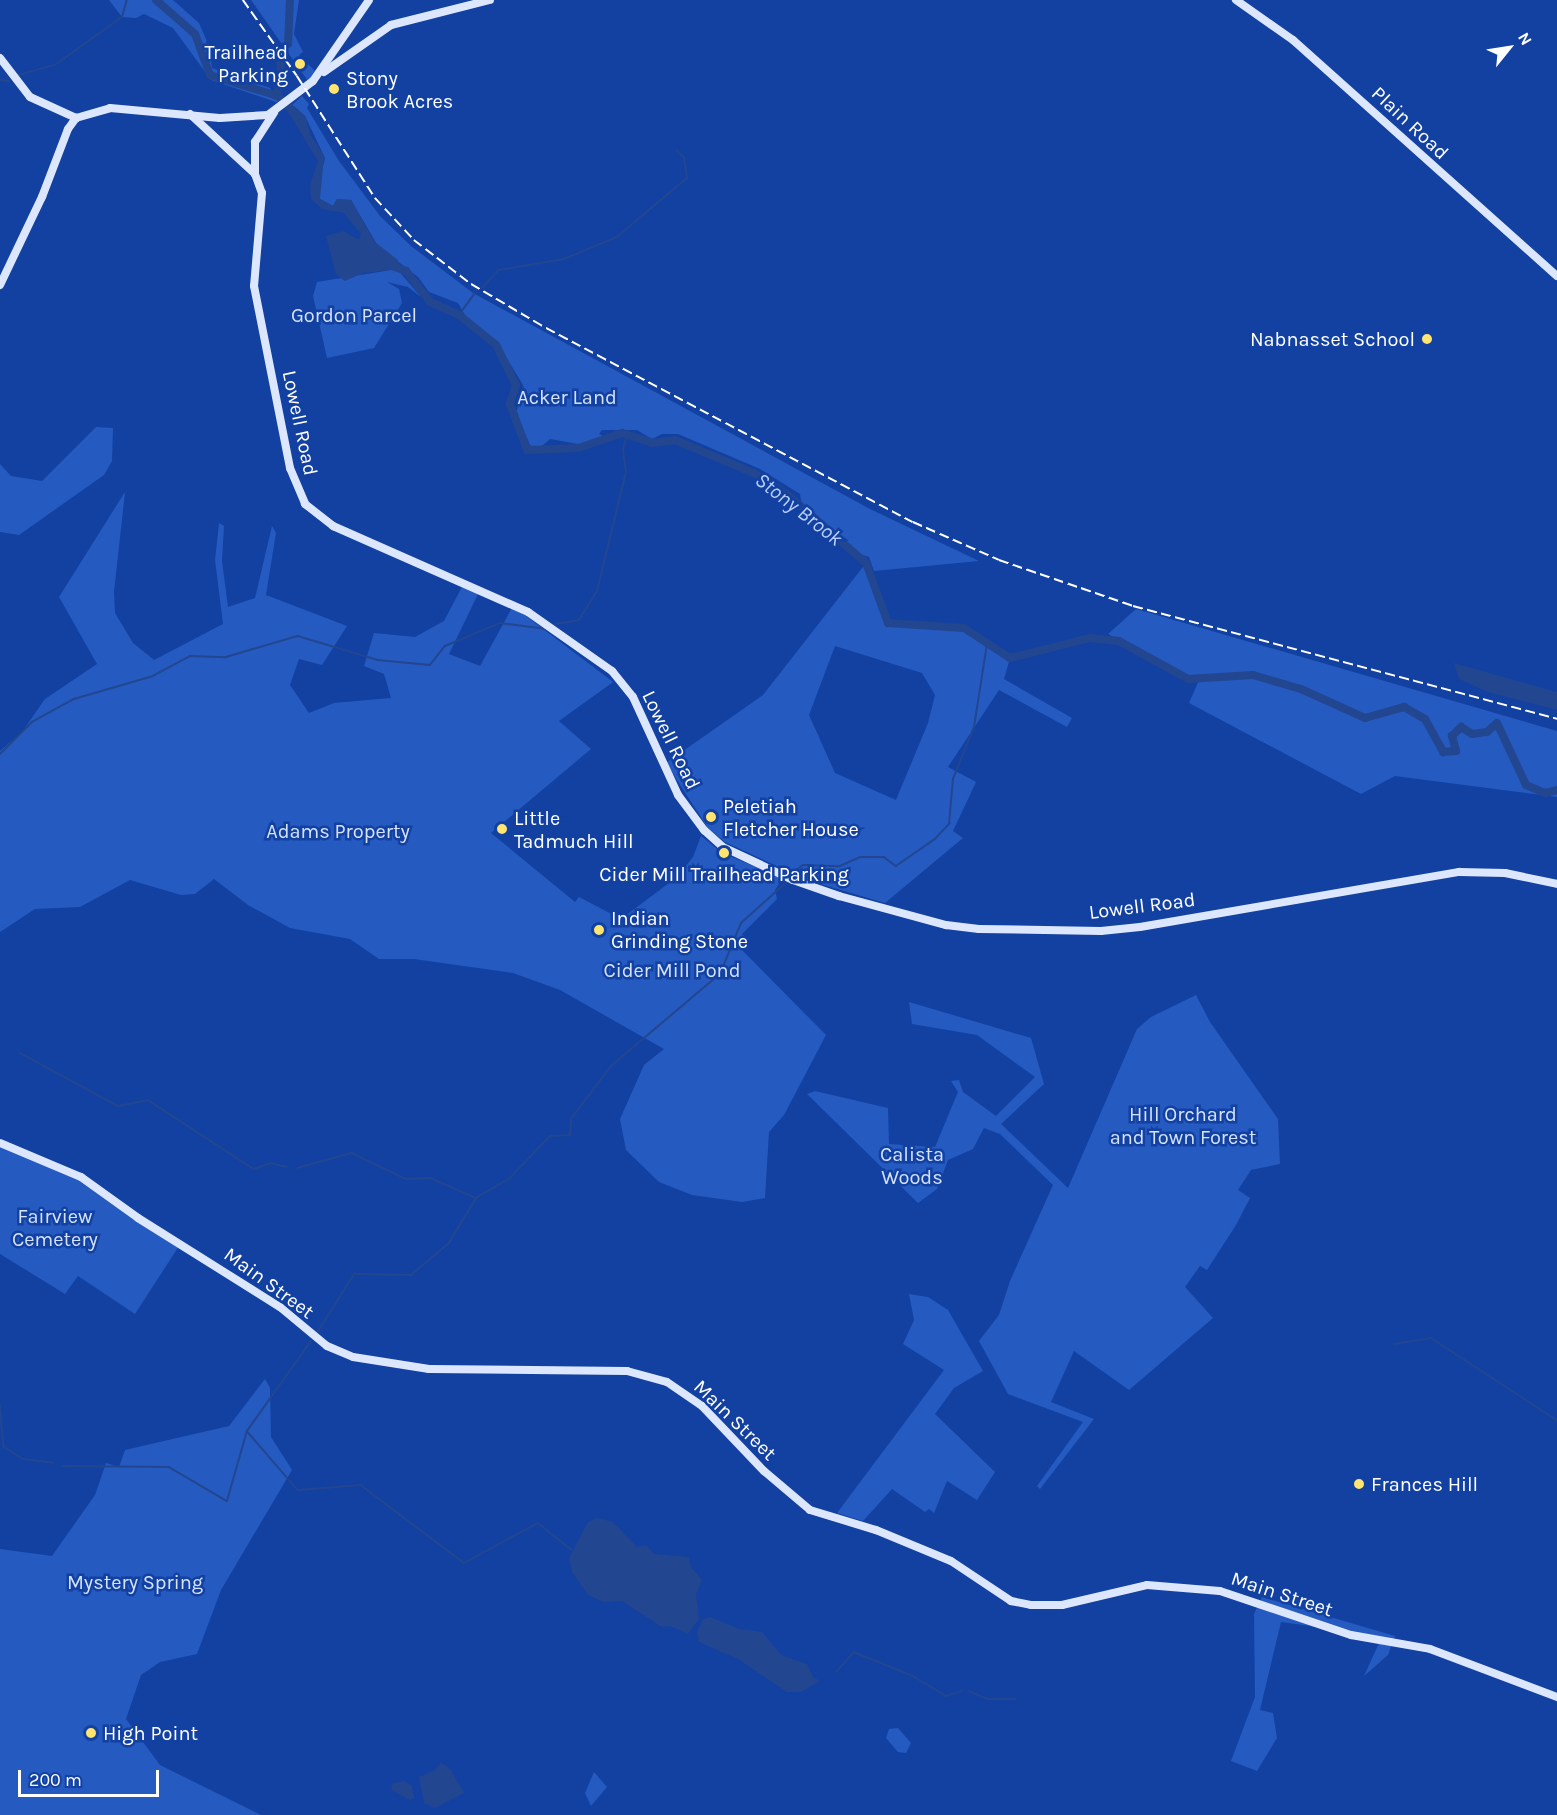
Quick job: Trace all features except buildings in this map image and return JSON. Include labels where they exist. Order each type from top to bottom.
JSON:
[{"type":"main road","points":[[313,81],[369,0]]},
{"type":"main road","points":[[313,81],[360,44],[391,25],[490,0]]},
{"type":"main road","name":"Plain Road","points":[[1236,0],[1293,40],[1557,276]]},
{"type":"main road","points":[[0,58],[30,97],[76,118]]},
{"type":"main road","name":"Lowell Road","points":[[313,81],[277,110],[254,145],[255,174],[263,206],[253,263],[254,286],[289,461],[304,504],[333,526],[528,612],[612,671],[633,697],[678,795],[704,830],[723,847],[793,880],[839,896],[946,925],[979,929],[1101,930],[1140,927],[1459,872],[1506,873],[1557,884]]},
{"type":"main road","points":[[0,285],[42,197],[68,129],[76,118],[110,108],[232,118],[277,110]]},
{"type":"main road","points":[[190,114],[255,174]]},
{"type":"main road","name":"Main Street","points":[[0,1143],[81,1177],[138,1218],[280,1307],[327,1346],[353,1357],[429,1369],[627,1371],[667,1382],[702,1406],[764,1471],[810,1510],[876,1530],[951,1561],[1011,1600],[1045,1606],[1147,1585],[1202,1587],[1252,1599],[1351,1635],[1430,1649],[1557,1697]]},
{"type":"green space","points":[[109,0],[173,0],[199,23],[210,48],[212,68],[270,88],[279,103],[211,80],[173,28],[144,14],[136,18],[122,17]]},
{"type":"green space","points":[[251,0],[299,0],[294,34],[303,52],[299,55],[315,71],[308,81]]},
{"type":"green space","name":"Acker Land","points":[[302,96],[309,104],[307,108],[339,161],[380,216],[411,246],[473,293],[870,509],[979,561],[874,571],[869,557],[860,554],[802,506],[800,494],[760,469],[678,434],[662,434],[652,439],[637,430],[602,430],[599,434],[605,437],[602,440],[578,444],[550,439],[541,447],[531,447],[516,414],[523,385],[497,342],[469,322],[458,303],[429,292],[418,277],[378,246],[351,200],[337,199],[333,206],[320,199],[317,192],[325,158],[305,116],[292,105]]},
{"type":"green space","name":"Gordon Parcel","points":[[397,269],[421,297],[408,287],[387,282],[399,289],[402,303],[374,348],[327,358],[313,296],[317,282]]},
{"type":"green space","points":[[96,427],[113,428],[112,461],[104,475],[19,535],[0,532],[0,464],[11,476],[42,481]]},
{"type":"green space","points":[[125,492],[114,592],[115,613],[133,643],[154,660],[223,624],[215,560],[219,523],[224,526],[222,561],[228,607],[255,598],[272,526],[276,533],[266,595],[347,626],[322,665],[299,659],[290,685],[309,713],[334,703],[391,698],[384,674],[364,666],[374,633],[415,637],[444,621],[464,583],[480,590],[449,654],[480,666],[513,606],[613,682],[559,721],[591,749],[491,833],[575,902],[579,897],[621,919],[677,877],[693,857],[701,836],[722,853],[783,878],[775,890],[777,899],[742,934],[748,940],[742,950],[826,1035],[784,1115],[769,1132],[765,1198],[742,1202],[692,1195],[659,1182],[626,1150],[620,1119],[644,1065],[664,1049],[560,990],[513,973],[414,959],[379,959],[350,939],[290,928],[248,905],[214,879],[195,894],[181,895],[130,880],[80,907],[35,909],[0,932],[0,751],[22,732],[45,699],[97,664],[59,597]]},
{"type":"green space","points":[[866,563],[888,623],[964,628],[1010,658],[1004,679],[1072,718],[1067,727],[999,690],[948,767],[976,782],[953,831],[963,838],[885,903],[807,880],[725,842],[708,828],[666,763],[763,695]],"holes":[[[835,646],[922,673],[935,695],[928,723],[896,800],[835,773],[809,715]]]},
{"type":"green space","points":[[1136,609],[1557,731],[1557,797],[1395,776],[1361,794],[1189,703],[1200,678],[1188,679],[1108,634]]},
{"type":"green space","name":"Hill Orchard and Town Forest","points":[[1196,995],[1210,1022],[1278,1119],[1280,1164],[1251,1170],[1238,1190],[1250,1198],[1236,1225],[1207,1270],[1200,1266],[1185,1287],[1213,1318],[1129,1390],[1074,1351],[1051,1402],[1094,1419],[1040,1489],[1037,1486],[1083,1422],[1008,1394],[979,1341],[999,1315],[1010,1281],[1053,1185],[1000,1134],[984,1128],[973,1149],[948,1160],[937,1189],[918,1203],[807,1094],[815,1091],[888,1108],[889,1144],[935,1147],[958,1092],[951,1081],[959,1080],[963,1092],[996,1116],[1035,1077],[977,1035],[912,1024],[909,1002],[1031,1038],[1044,1084],[1001,1124],[1068,1188],[1137,1029],[1151,1017]]},
{"type":"green space","name":"Fairview Cemetery","points":[[0,1147],[72,1175],[179,1246],[135,1314],[78,1276],[65,1294],[0,1254]]},
{"type":"green space","points":[[909,1294],[928,1297],[948,1310],[983,1371],[954,1388],[935,1414],[995,1472],[977,1500],[947,1481],[934,1513],[929,1509],[925,1512],[892,1489],[863,1521],[837,1513],[944,1370],[903,1344],[914,1320]]},
{"type":"green space","name":"Mystery Spring","points":[[265,1379],[270,1388],[271,1437],[292,1470],[221,1590],[197,1654],[160,1662],[141,1675],[126,1719],[160,1765],[261,1815],[0,1815],[0,1549],[52,1556],[95,1495],[106,1463],[119,1467],[125,1450],[229,1426]]},
{"type":"green space","points":[[1262,1597],[1395,1636],[1388,1655],[1364,1676],[1379,1643],[1332,1629],[1281,1622],[1260,1710],[1273,1713],[1277,1738],[1257,1771],[1231,1761],[1255,1697],[1254,1614]]},
{"type":"green space","points":[[898,1728],[911,1743],[906,1753],[898,1752],[886,1738],[889,1729]]},
{"type":"green space","points":[[594,1772],[607,1787],[591,1806],[585,1793]]},
{"type":"shaded area","points":[[294,106],[305,116],[310,134],[324,156],[320,199],[333,206],[337,199],[351,200],[375,242],[398,260],[399,269],[363,273],[345,281],[336,274],[326,236],[343,231],[359,240],[361,234],[344,213],[322,209],[311,199],[310,185],[318,161],[288,112]]},
{"type":"shaded area","points":[[1454,663],[1557,692],[1557,710],[1488,692],[1459,679]]},
{"type":"shaded area","points":[[597,1518],[613,1522],[637,1547],[646,1545],[654,1554],[689,1557],[691,1567],[702,1580],[696,1594],[699,1619],[688,1634],[670,1626],[662,1627],[622,1601],[603,1602],[588,1595],[572,1572],[569,1558],[588,1522]]},
{"type":"shaded area","points":[[710,1617],[739,1629],[762,1632],[781,1655],[807,1664],[813,1677],[820,1681],[801,1692],[787,1692],[738,1659],[699,1642],[697,1632],[703,1619]]},
{"type":"shaded area","points":[[441,1762],[451,1770],[464,1793],[435,1808],[424,1803],[419,1777],[435,1770]]},
{"type":"shaded area","points":[[405,1781],[412,1786],[414,1798],[410,1800],[391,1790],[393,1783]]},
{"type":"waterway","points":[[19,75],[55,65],[122,17],[127,0]]},
{"type":"waterway","name":"Stony Brook","points":[[156,0],[195,34],[210,75],[278,96],[297,116]]},
{"type":"waterway","points":[[288,44],[290,0]]},
{"type":"waterway","points":[[276,96],[282,75],[280,60]]},
{"type":"waterway","points":[[0,80],[9,81]]},
{"type":"waterway","points":[[482,288],[499,270],[564,259],[617,237],[687,178],[684,158],[677,151]]},
{"type":"waterway","name":"Stony Brook","points":[[389,265],[406,271],[430,302],[459,315],[496,345],[516,385],[510,404],[527,450],[579,448],[622,433],[652,443],[675,440],[754,473],[789,496],[866,563],[888,623],[964,628],[1010,658],[1090,638],[1119,641],[1188,679],[1253,675],[1301,689],[1365,718],[1404,707],[1425,719],[1443,752],[1456,751],[1452,736],[1461,727],[1472,734],[1487,732],[1497,723],[1526,785],[1545,793],[1557,790]]},
{"type":"waterway","points":[[459,315],[475,293]]},
{"type":"waterway","points":[[555,624],[579,620],[597,591],[626,472],[623,450],[627,435]]},
{"type":"waterway","points":[[0,754],[32,722],[74,699],[153,676],[190,656],[226,657],[298,636],[378,660],[430,665],[445,646],[500,623],[547,629]]},
{"type":"waterway","points":[[794,872],[803,865],[840,866],[860,857],[884,857],[896,866],[935,839],[949,824],[953,779],[974,727],[987,644]]},
{"type":"waterway","points":[[317,1333],[354,1274],[411,1275],[449,1243],[476,1198],[509,1179],[550,1136],[570,1135],[571,1119],[611,1066],[720,974],[741,923],[787,882]]},
{"type":"waterway","points":[[20,1053],[118,1106],[148,1100],[254,1169],[271,1163],[287,1167]]},
{"type":"waterway","points":[[297,1168],[352,1153],[406,1179],[431,1178],[476,1198]]},
{"type":"waterway","points":[[1394,1344],[1431,1338],[1557,1420]]},
{"type":"waterway","points":[[63,1466],[169,1467],[227,1501],[247,1431],[311,1341]]},
{"type":"waterway","points":[[0,1404],[4,1447],[23,1459],[54,1463]]},
{"type":"waterway","points":[[247,1431],[298,1490],[361,1485],[464,1563],[538,1523],[572,1550]]},
{"type":"waterway","points":[[836,1672],[854,1652],[913,1676],[946,1696],[962,1691]]},
{"type":"waterway","points":[[969,1691],[988,1699],[1015,1699]]},
{"type":"railway","points":[[243,0],[297,76],[375,198],[414,240],[471,284],[546,328],[913,522],[999,560],[1133,606],[1557,719]]},
{"type":"place","name":"Trailhead Parking","points":[[300,64]]},
{"type":"place","name":"Stony Brook Acres","points":[[334,89]]},
{"type":"place","name":"Nabnasset School","points":[[1427,339]]},
{"type":"place","name":"Peletiah Fletcher House","points":[[711,817]]},
{"type":"place","name":"Little Tadmuch Hill","points":[[502,829]]},
{"type":"place","name":"Cider Mill Trailhead Parking","points":[[724,853]]},
{"type":"place","name":"Indian Grinding Stone","points":[[599,930]]},
{"type":"place","name":"Frances Hill","points":[[1359,1484]]},
{"type":"place","name":"High Point","points":[[91,1733]]},
{"type":"park label","name":"Adams Property","points":[[338,831]]},
{"type":"park label","name":"Cider Mill Pond","points":[[672,970]]},
{"type":"park label","name":"Calista Woods","points":[[912,1166]]}]
